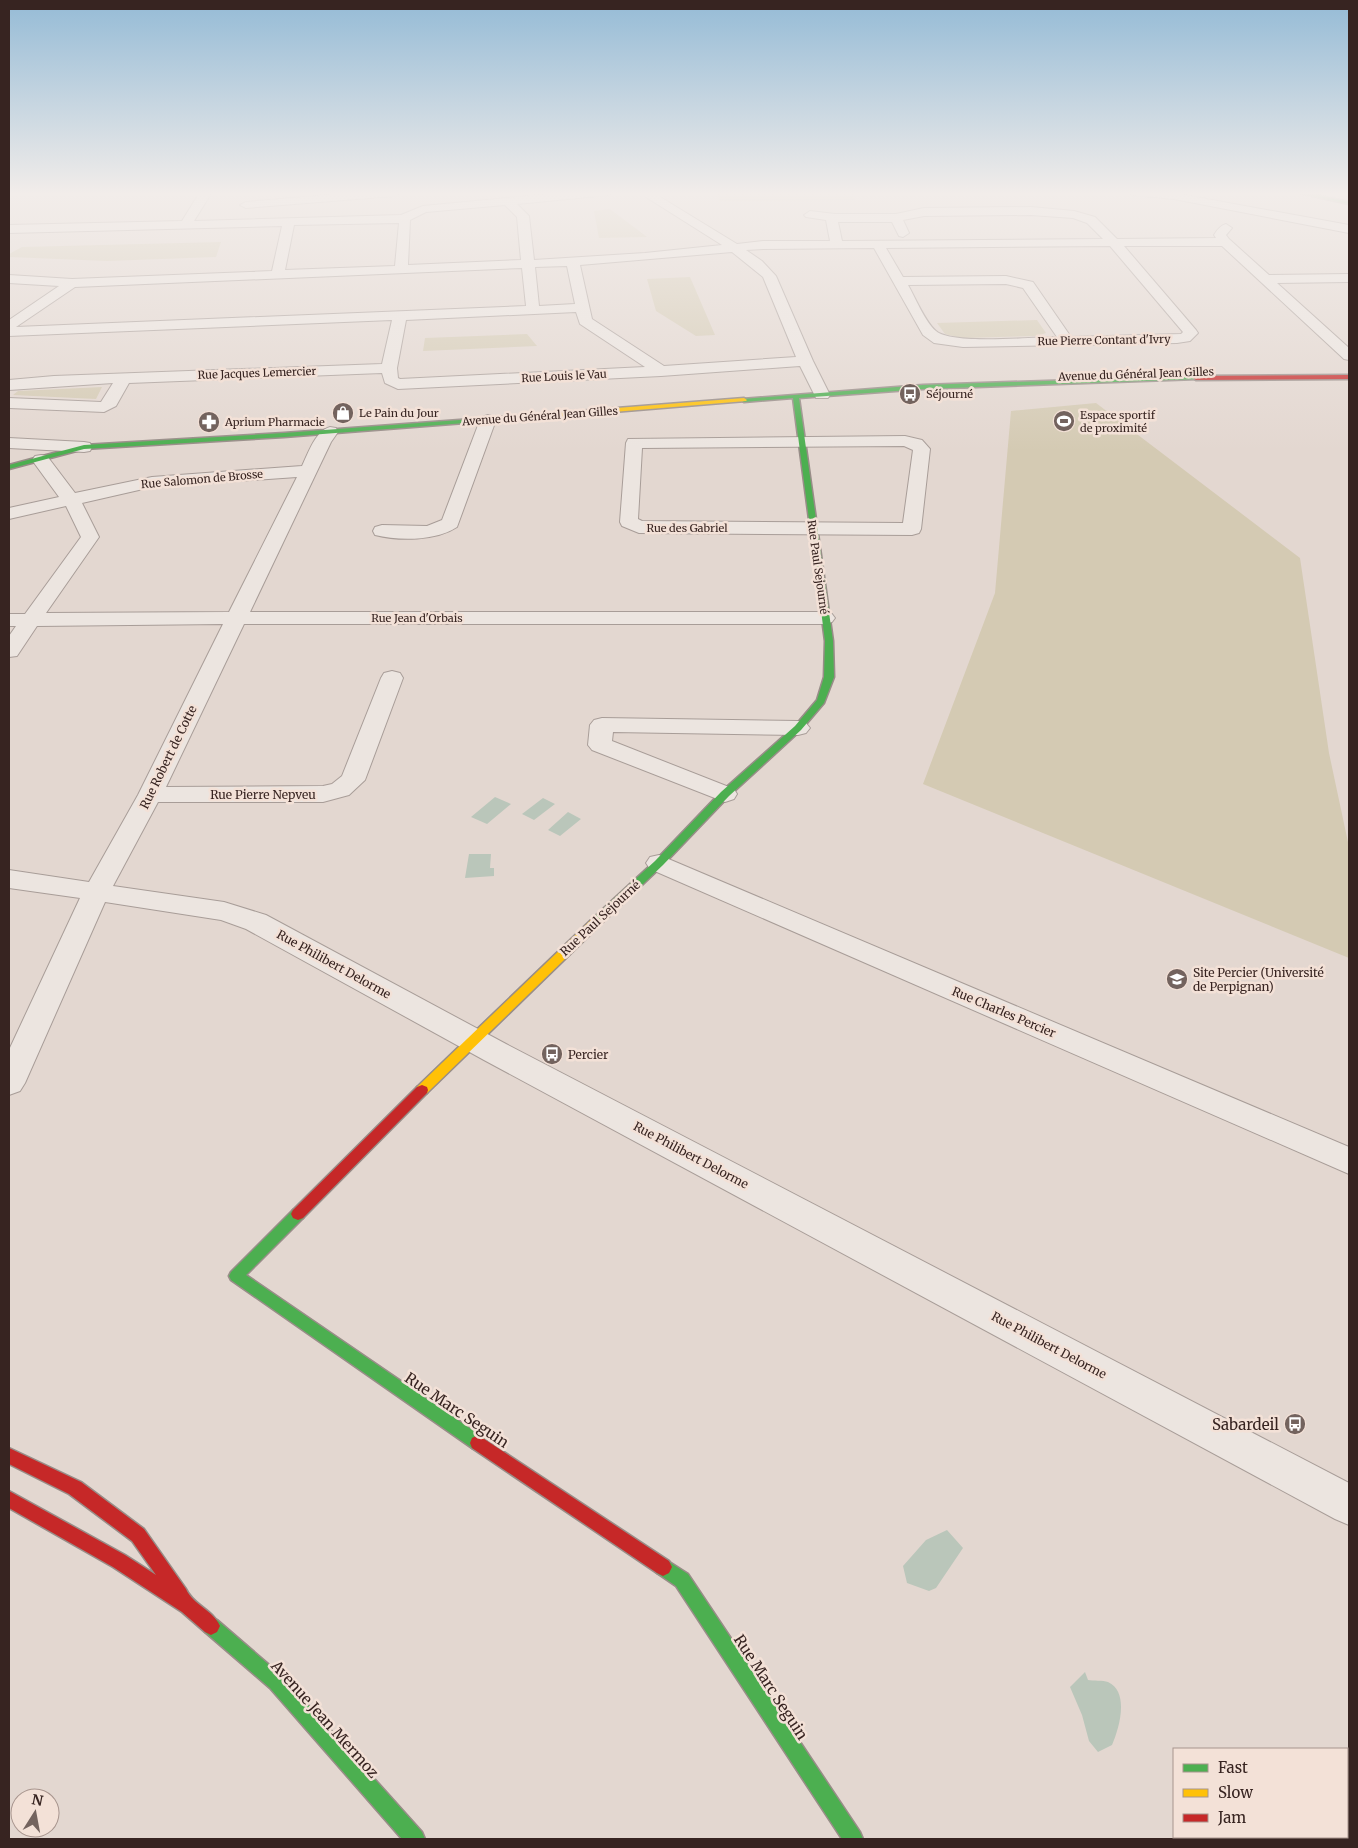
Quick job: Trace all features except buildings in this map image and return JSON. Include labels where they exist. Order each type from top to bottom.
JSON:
[{"type":"main road","name":"Avenue du Général Jean Gilles","points":[[923,387],[968,379],[1349,370]]},
{"type":"main road","name":"Avenue du Général Jean Gilles","points":[[9,467],[84,447],[330,432],[923,387],[1186,378],[1349,377]]},
{"type":"main road","name":"Rue Paul Sejourné","points":[[472,1040],[659,863],[725,794],[798,728],[822,701],[829,677],[829,641],[800,443],[796,397]]},
{"type":"main road","name":"Rue Marc Seguin","points":[[472,1040],[236,1276],[682,1580],[853,1839]]},
{"type":"main road","name":"Avenue Jean Mermoz","points":[[9,1456],[75,1488],[138,1535],[188,1606]]},
{"type":"main road","name":"Avenue Jean Mermoz","points":[[9,1500],[25,1507],[119,1561],[188,1606],[276,1682],[391,1815],[415,1839]]},
{"type":"main road","name":"Avenue Jean Mermoz","points":[[391,1815],[407,1839]]},
{"type":"street","points":[[9,279],[72,283],[181,278]]},
{"type":"street","points":[[529,278],[533,310]]},
{"type":"street","points":[[576,278],[585,321],[661,371]]},
{"type":"street","points":[[769,278],[822,395]]},
{"type":"street","points":[[898,278],[900,281],[1006,280],[1021,282],[1028,285],[1066,340]]},
{"type":"street","name":"Rue Pierre Contant d'Ivry","points":[[900,281],[928,332],[939,340],[963,343],[1185,338],[1191,333],[1144,278]]},
{"type":"street","points":[[1266,279],[1329,278]]},
{"type":"street","points":[[1266,279],[1349,356]]},
{"type":"street","points":[[9,326],[72,283]]},
{"type":"street","points":[[9,332],[582,308]]},
{"type":"street","points":[[389,368],[400,315]]},
{"type":"street","name":"Rue Louis le Vau","points":[[389,368],[390,380],[398,384],[661,371],[805,361]]},
{"type":"street","name":"Rue Jacques Lemercier","points":[[9,385],[124,378],[389,368]]},
{"type":"street","points":[[9,403],[104,407],[110,403],[124,378]]},
{"type":"street","points":[[382,531],[431,531],[445,528],[450,523],[488,420]]},
{"type":"street","name":"Rue Robert de Cotte","points":[[9,1083],[97,891],[150,796],[308,471],[323,441],[330,432]]},
{"type":"street","points":[[800,443],[905,441],[916,444],[922,449],[912,529],[813,528]]},
{"type":"street","points":[[9,443],[84,447]]},
{"type":"street","name":"Rue des Gabriel","points":[[800,443],[634,443],[629,522],[639,528],[813,528]]},
{"type":"street","points":[[9,651],[90,538],[88,530],[69,499],[41,460]]},
{"type":"street","name":"Rue Salomon de Brosse","points":[[9,513],[152,482],[308,471]]},
{"type":"street","name":"Rue Jean d'Orbais","points":[[9,620],[825,618]]},
{"type":"street","name":"Rue Pierre Nepveu","points":[[150,796],[323,794],[340,790],[353,780],[392,678]]},
{"type":"street","points":[[725,794],[600,744],[602,725],[798,728]]},
{"type":"street","name":"Rue Charles Percier","points":[[659,863],[1349,1161]]},
{"type":"street","name":"Rue Philibert Delorme","points":[[9,879],[224,911],[256,922],[472,1040],[1349,1505]]},
{"type":"shaded area","points":[[691,278],[715,335],[696,336],[656,311],[647,279]]},
{"type":"shaded area","points":[[1037,320],[1046,333],[1037,336],[960,338],[945,334],[937,323]]},
{"type":"shaded area","points":[[527,334],[537,346],[423,351],[425,338]]},
{"type":"shaded area","points":[[102,387],[96,399],[13,395],[18,391]]},
{"type":"shaded area","points":[[1096,403],[1300,558],[1329,753],[1349,847],[1349,958],[923,784],[995,593],[1011,411]]},
{"type":"shaded area","points":[[495,797],[511,804],[487,824],[471,817]]},
{"type":"shaded area","points":[[543,798],[555,804],[534,820],[522,814]]},
{"type":"shaded area","points":[[568,812],[581,819],[560,836],[548,830]]},
{"type":"shaded area","points":[[469,854],[491,854],[490,868],[494,868],[494,876],[465,878]]},
{"type":"shaded area","points":[[947,1530],[963,1548],[936,1588],[929,1591],[907,1583],[903,1566],[926,1540]]},
{"type":"shaded area","points":[[1085,1672],[1088,1680],[1106,1681],[1115,1687],[1121,1702],[1120,1721],[1112,1745],[1098,1752],[1089,1741],[1082,1715],[1070,1687]]},
{"type":"traffic: fast","points":[[744,400],[923,387],[1196,378]]},
{"type":"traffic: fast","points":[[596,922],[659,863],[725,794],[798,728],[821,701],[829,677],[829,641],[796,397]]},
{"type":"traffic: fast","points":[[9,467],[84,447],[284,435],[553,415]]},
{"type":"traffic: fast","points":[[298,1214],[236,1276],[478,1443]]},
{"type":"traffic: fast","points":[[663,1567],[682,1580],[853,1839]]},
{"type":"traffic: fast","points":[[211,1626],[276,1682],[415,1839]]},
{"type":"traffic: slow","points":[[553,415],[744,400]]},
{"type":"traffic: slow","points":[[422,1090],[596,922]]},
{"type":"traffic: jam","points":[[1196,378],[1349,377]]},
{"type":"traffic: jam","points":[[298,1214],[422,1090]]},
{"type":"traffic: jam","points":[[478,1443],[663,1567]]},
{"type":"traffic: jam","points":[[9,1456],[75,1488],[138,1535],[180,1595]]},
{"type":"traffic: jam","points":[[9,1499],[119,1561],[188,1606],[211,1626]]},
{"type":"place","name":"Séjourné","points":[[910,394]]},
{"type":"place","name":"Le Pain du Jour","points":[[343,413]]},
{"type":"place","name":"Espace sportif de proximité","points":[[1064,421]]},
{"type":"place","name":"Aprium Pharmacie","points":[[209,422]]},
{"type":"place","name":"Site Percier (Université de Perpignan)","points":[[1177,979]]},
{"type":"place","name":"Percier","points":[[552,1054]]},
{"type":"place","name":"Sabardeil","points":[[1295,1424]]}]
